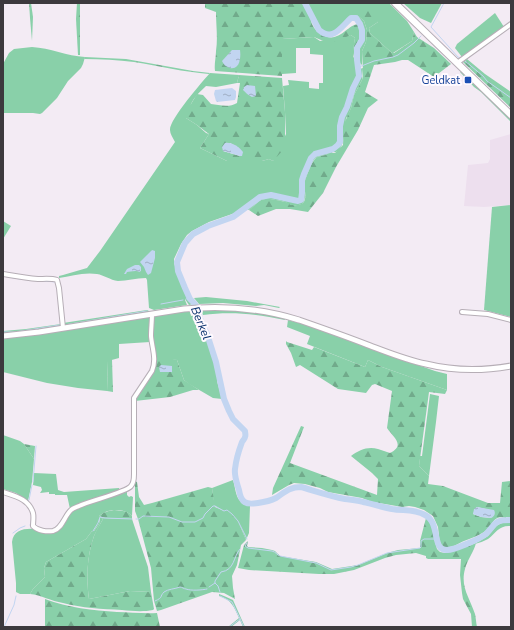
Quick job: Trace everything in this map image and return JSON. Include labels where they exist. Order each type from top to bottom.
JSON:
[{"type":"main road","points":[[395,3],[511,115]]},
{"type":"street","points":[[458,63],[511,24]]},
{"type":"street","points":[[3,274],[57,280],[63,328]]},
{"type":"street","points":[[3,336],[184,309],[206,307],[246,308],[287,316],[412,361],[430,365],[469,369],[511,366]]},
{"type":"street","points":[[462,312],[488,314],[511,320]]},
{"type":"street","points":[[3,492],[24,500],[31,509],[34,526],[36,528],[52,531],[58,528],[70,510],[131,487],[134,480],[134,398],[152,371],[155,361],[151,337],[152,314]]},
{"type":"shaded area","points":[[511,134],[511,205],[484,207],[464,206],[468,165],[488,163],[490,159],[490,140]]},
{"type":"green space","points":[[29,3],[31,3],[33,17],[32,41],[30,18]]},
{"type":"green space","points":[[77,3],[80,3],[80,55],[78,55],[76,19]]},
{"type":"green space","points":[[205,3],[303,3],[315,29],[322,35],[329,37],[340,35],[357,24],[362,25],[362,34],[355,48],[355,59],[353,52],[355,38],[351,35],[328,43],[314,37],[282,39],[282,76],[215,71],[217,41],[216,12],[205,8]]},
{"type":"green space","points":[[307,3],[389,3],[407,21],[414,32],[412,41],[392,53],[370,33],[369,28],[378,22],[357,15],[364,21],[367,30],[366,42],[362,51],[361,65],[358,53],[364,34],[360,21],[354,16],[350,16],[336,31],[328,33],[324,32],[320,29]]},
{"type":"green space","points":[[403,3],[442,3],[431,23],[420,18]]},
{"type":"green space","points":[[370,8],[378,22],[369,28],[370,33],[392,53],[412,41],[414,32],[417,37],[434,48],[451,64],[434,77],[408,60],[374,65],[365,92],[378,100],[368,108],[358,130],[336,167],[323,193],[308,212],[290,209],[276,209],[258,216],[249,210],[264,199],[279,200],[289,203],[290,205],[298,205],[303,203],[305,198],[305,181],[314,160],[318,157],[326,155],[330,151],[335,153],[343,145],[344,124],[351,108],[354,95],[363,76],[362,51],[366,42],[367,30],[364,21],[357,15]]},
{"type":"green space","points":[[495,13],[504,27],[462,57],[455,48],[457,44]]},
{"type":"green space","points":[[351,35],[355,38],[353,56],[357,64],[358,75],[341,117],[338,142],[334,147],[316,152],[309,158],[301,177],[298,200],[290,197],[270,194],[260,195],[235,213],[209,222],[187,235],[174,259],[174,263],[183,289],[188,299],[193,304],[189,305],[185,299],[187,305],[154,310],[149,308],[146,278],[118,281],[100,275],[78,274],[59,278],[59,276],[87,268],[100,251],[175,142],[170,132],[171,125],[187,101],[210,73],[239,75],[237,83],[216,87],[206,86],[195,97],[191,104],[186,118],[209,134],[200,148],[227,161],[262,161],[269,159],[273,161],[286,134],[283,86],[289,85],[288,80],[309,82],[309,88],[319,89],[319,83],[323,83],[323,55],[310,54],[310,48],[296,48],[296,73],[282,74],[282,39],[314,37],[320,41]]},
{"type":"green space","points":[[32,47],[85,57],[81,68],[68,81],[57,98],[42,113],[3,113],[3,64],[9,53],[14,49]]},
{"type":"green space","points":[[85,57],[126,59],[210,73],[190,72],[128,61],[84,59]]},
{"type":"green space","points":[[467,59],[485,74],[511,92],[511,108],[463,62]]},
{"type":"green space","points":[[363,68],[362,80],[354,95],[351,108],[346,118],[341,146],[339,150],[335,152],[330,151],[326,155],[319,156],[314,159],[305,181],[304,202],[302,204],[290,205],[286,202],[263,199],[249,210],[247,209],[259,200],[267,197],[298,202],[302,200],[306,170],[312,159],[318,154],[333,150],[341,142],[344,118],[359,78],[360,69]]},
{"type":"green space","points":[[462,71],[511,119],[511,122],[474,87],[460,72]]},
{"type":"green space","points":[[239,75],[282,78],[285,112],[285,148],[273,161],[269,159],[262,161],[227,161],[200,148],[209,134],[186,118],[184,112],[186,107],[191,104],[197,94],[203,95],[211,104],[227,106],[237,103],[240,83],[237,83]],"holes":[[[230,143],[239,148],[240,156],[223,151]]]},
{"type":"green space","points":[[511,205],[511,317],[484,310],[492,207]]},
{"type":"green space","points":[[3,221],[11,226],[3,239]]},
{"type":"green space","points":[[206,297],[247,301],[280,307],[223,303],[199,304],[194,298]]},
{"type":"green space","points":[[147,310],[149,313],[65,326],[63,323]]},
{"type":"green space","points":[[195,310],[201,329],[206,337],[215,366],[222,399],[213,398],[184,380],[177,360],[156,358],[152,330],[156,315],[190,311],[192,316],[191,311]]},
{"type":"green space","points":[[201,310],[242,310],[284,317],[285,320],[244,314],[224,313],[203,315]]},
{"type":"green space","points":[[149,316],[151,319],[150,342],[119,344],[119,358],[108,361],[107,391],[47,383],[3,372],[3,338]]},
{"type":"green space","points":[[288,320],[447,374],[447,390],[382,367],[368,360],[365,367],[307,344],[310,336],[287,327]]},
{"type":"green space","points":[[61,324],[61,327],[3,334],[3,331]]},
{"type":"green space","points":[[286,341],[312,350],[314,347],[365,367],[368,360],[382,367],[447,390],[445,394],[429,392],[419,466],[429,476],[428,484],[443,486],[488,503],[500,503],[502,482],[511,481],[511,517],[501,517],[495,519],[487,530],[482,533],[453,546],[443,547],[440,545],[438,527],[433,516],[424,510],[415,507],[402,507],[372,502],[362,498],[328,492],[305,484],[294,483],[272,495],[273,488],[301,426],[304,427],[290,463],[377,495],[378,479],[351,456],[360,450],[367,448],[378,449],[390,453],[395,450],[398,444],[387,428],[392,391],[375,384],[372,385],[366,393],[338,389],[300,365],[296,367]],"holes":[[[477,507],[494,511],[491,518],[473,514]]]},
{"type":"green space","points":[[164,357],[177,360],[184,380],[199,390],[193,390],[170,397],[135,401],[135,398],[145,383],[156,358]]},
{"type":"green space","points":[[108,360],[112,360],[113,392],[107,391]]},
{"type":"green space","points":[[430,394],[439,396],[429,476],[419,466],[420,456],[422,456]]},
{"type":"green space","points":[[3,435],[24,444],[34,459],[32,482],[28,501],[16,493],[3,489]]},
{"type":"green space","points":[[24,444],[35,446],[34,459]]},
{"type":"green space","points":[[34,473],[56,474],[58,490],[64,492],[119,488],[119,491],[70,509],[67,495],[49,494],[49,492],[40,493],[42,490],[41,487],[33,485]]},
{"type":"green space","points":[[233,480],[237,497],[239,500],[250,506],[249,533],[246,540],[235,518],[214,505],[212,488]]},
{"type":"green space","points":[[135,481],[137,482],[139,497],[144,505],[208,487],[212,488],[215,507],[227,511],[238,521],[246,540],[241,545],[237,565],[232,576],[235,599],[224,593],[212,592],[157,611],[154,601],[151,568],[135,511]]},
{"type":"green space","points":[[127,490],[127,495],[129,497],[133,497],[132,516],[121,510],[114,510],[107,511],[99,516],[105,518],[132,519],[148,567],[151,592],[130,591],[89,599],[87,575],[89,559],[94,536],[103,519],[101,518],[99,519],[99,524],[86,539],[46,562],[44,568],[45,577],[30,594],[20,594],[16,592],[12,542],[17,532],[35,529],[52,532],[71,511]]},
{"type":"green space","points":[[114,510],[128,513],[132,516],[132,519],[105,518],[99,516]]},
{"type":"green space","points":[[100,517],[103,519],[94,536],[89,559],[87,575],[89,599],[130,591],[151,592],[153,610],[134,611],[100,609],[70,605],[30,594],[45,577],[44,568],[46,562],[86,539],[99,524]]},
{"type":"green space","points":[[426,518],[432,525],[437,549],[440,552],[450,552],[476,543],[466,566],[464,581],[466,592],[475,614],[477,627],[472,627],[471,614],[463,599],[460,575],[461,559],[428,559],[426,556],[416,553],[396,555],[354,570],[334,574],[249,570],[238,568],[244,545],[248,541],[248,547],[272,550],[280,556],[316,562],[332,569],[358,565],[387,553],[398,550],[420,548],[420,541]]},
{"type":"green space","points":[[504,522],[511,523],[511,526],[501,528],[488,539],[475,544],[488,536],[496,526]]},
{"type":"green space","points":[[219,594],[233,600],[245,627],[243,627],[240,620],[231,627],[228,627],[239,618],[232,604],[219,596]]},
{"type":"green space","points":[[45,599],[72,607],[117,612],[157,613],[160,627],[45,627]]},
{"type":"water","points":[[232,50],[240,50],[240,59],[236,67],[230,68],[224,65],[222,61]]},
{"type":"water","points":[[247,85],[255,86],[256,96],[252,97],[243,90]]},
{"type":"water","points":[[232,88],[236,91],[235,100],[216,101],[214,94],[215,90]]},
{"type":"water","points":[[225,143],[233,144],[237,147],[243,152],[242,156],[223,151],[222,147]]},
{"type":"water","points":[[152,250],[155,251],[155,258],[151,273],[148,275],[140,262]]},
{"type":"water","points":[[135,265],[139,265],[141,267],[141,271],[127,272],[124,274],[127,269]]},
{"type":"water","points":[[161,365],[172,366],[172,372],[160,372],[159,367]]},
{"type":"water","points":[[477,507],[494,510],[495,513],[491,518],[481,517],[473,514],[474,509]]},
{"type":"waterway","name":"Berkel","points":[[305,3],[319,30],[324,33],[333,34],[351,18],[356,18],[362,30],[362,40],[357,48],[359,76],[342,117],[340,126],[340,142],[333,149],[315,154],[311,158],[302,180],[301,200],[298,201],[271,195],[260,197],[233,217],[208,226],[193,234],[185,243],[177,262],[178,271],[185,288],[190,299],[195,304],[207,334],[216,362],[224,399],[233,419],[245,431],[245,438],[242,442],[236,462],[235,472],[241,498],[247,503],[254,504],[270,501],[290,489],[301,487],[345,499],[392,509],[417,512],[430,519],[433,524],[439,546],[442,549],[447,550],[461,546],[483,536],[498,522],[511,520]]},
{"type":"waterway","points":[[444,3],[431,27],[460,58]]},
{"type":"waterway","points":[[359,67],[374,61],[398,55],[421,36]]},
{"type":"waterway","points":[[465,61],[487,81],[511,98]]},
{"type":"waterway","points":[[3,276],[56,282]]},
{"type":"waterway","name":"Berkel","points":[[186,299],[190,298]]},
{"type":"waterway","points":[[161,304],[183,300]]},
{"type":"waterway","points":[[64,325],[147,311]]},
{"type":"waterway","points":[[3,332],[15,332],[60,325]]},
{"type":"waterway","points":[[33,482],[36,446]]},
{"type":"waterway","points":[[28,501],[32,485]]},
{"type":"waterway","points":[[136,519],[143,516],[169,517],[182,522],[195,522],[203,518],[205,514],[213,506],[215,506],[224,511],[227,510],[232,514],[238,521],[247,539]]},
{"type":"waterway","points":[[30,525],[32,517]]},
{"type":"waterway","points":[[93,531],[100,517],[132,519]]},
{"type":"waterway","points":[[13,533],[25,526]]},
{"type":"waterway","points":[[247,543],[245,546],[248,548],[272,551],[280,556],[316,563],[331,570],[358,565],[387,553],[420,548],[421,541],[424,539],[437,539]]},
{"type":"waterway","points":[[209,587],[215,583],[221,572],[229,569],[240,549]]},
{"type":"waterway","points":[[215,583],[220,592]]},
{"type":"waterway","points":[[155,601],[160,598],[164,592],[180,587],[191,590],[207,589]]},
{"type":"waterway","points":[[4,627],[14,605],[16,596]]},
{"type":"waterway","points":[[220,596],[232,602],[244,627]]},
{"type":"waterway","points":[[229,627],[240,619]]},
{"type":"place","name":"Geldkat","points":[[468,80]]}]
